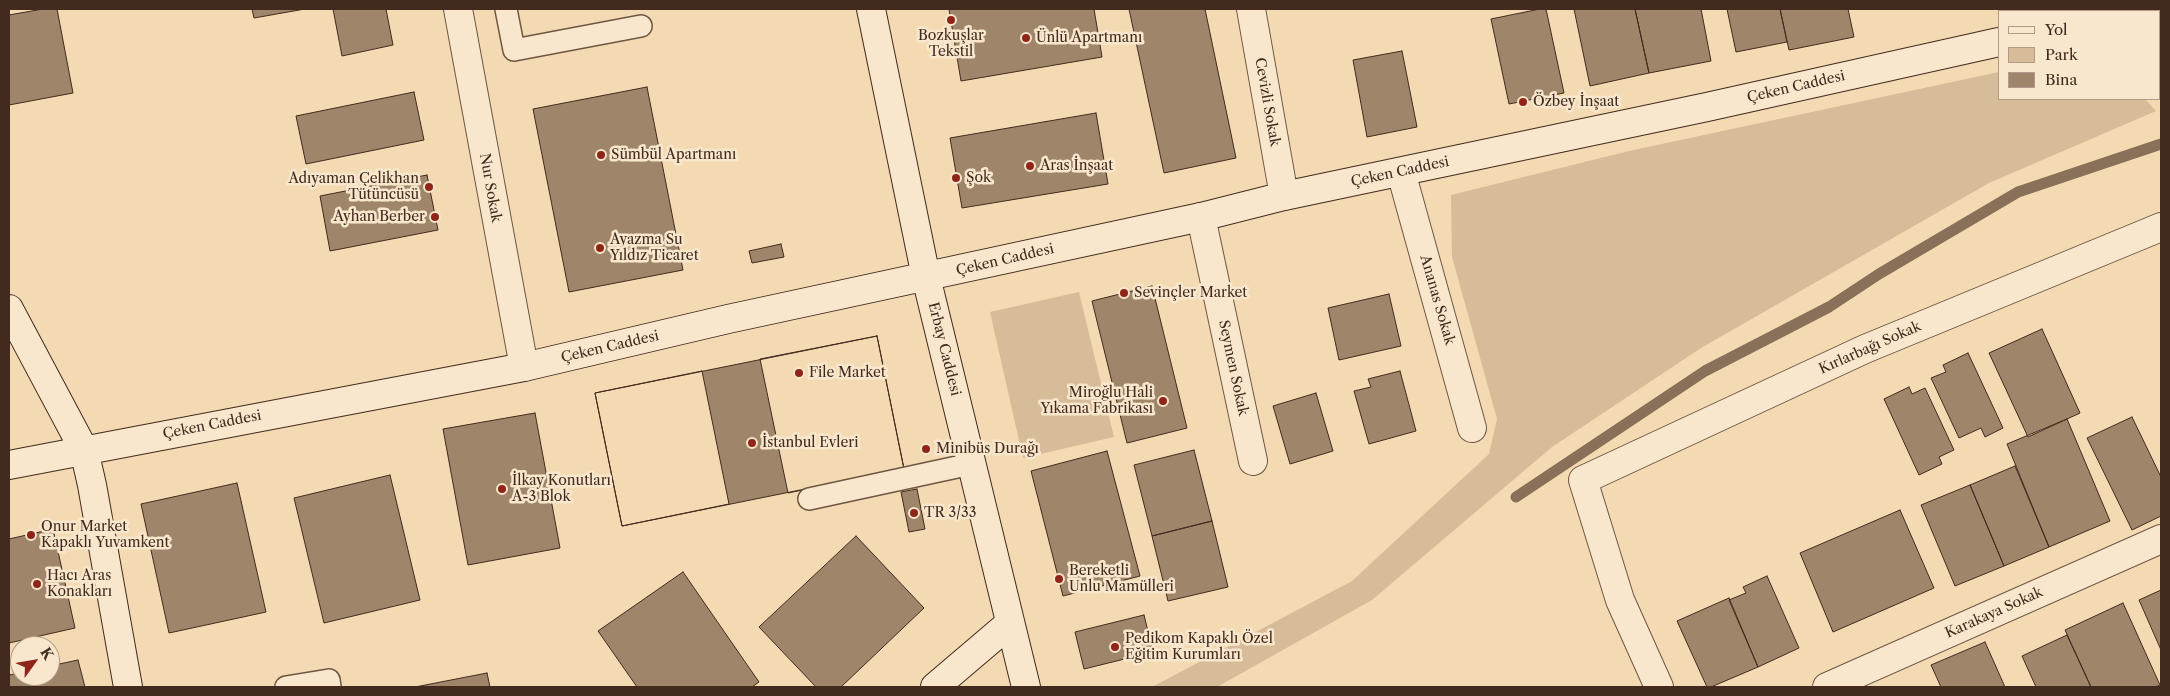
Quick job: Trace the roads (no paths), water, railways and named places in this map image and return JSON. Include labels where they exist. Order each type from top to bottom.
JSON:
[{"type":"street","name":"Nur Sokak","points":[[458,9],[524,367]]},
{"type":"street","name":"Erbay Caddesi","points":[[871,9],[926,277],[1009,624],[1026,687]]},
{"type":"street","name":"Cevizli Sokak","points":[[1250,9],[1284,196]]},
{"type":"street","name":"Çeken Caddesi","points":[[9,465],[524,367],[728,319],[1200,217],[1284,196],[1698,109],[1998,42]]},
{"type":"street","name":"Ananas Sokak","points":[[1401,172],[1472,428]]},
{"type":"street","name":"Seymen Sokak","points":[[1200,217],[1253,461]]},
{"type":"street","name":"Kırlarbağı Sokak","points":[[1659,687],[1620,600],[1583,480],[1865,349],[2161,227]]},
{"type":"street","points":[[9,309],[84,450],[128,687]]},
{"type":"street","name":"Karakaya Sokak","points":[[1827,687],[2161,539]]},
{"type":"street","points":[[935,687],[1009,624]]},
{"type":"lane","points":[[506,9],[514,50],[641,26]]},
{"type":"lane","points":[[810,499],[971,464]]},
{"type":"lane","points":[[286,687],[329,680],[330,687]]},
{"type":"waterway","points":[[1516,497],[1705,371],[1829,307],[1879,274],[2018,192],[2161,144]]},
{"type":"place","name":"Bozkuşlar Tekstil","points":[[951,20]]},
{"type":"place","name":"Ünlü Apartmanı","points":[[1026,38]]},
{"type":"place","name":"Özbey İnşaat","points":[[1523,102]]},
{"type":"place","name":"Sümbül Apartmanı","points":[[601,155]]},
{"type":"place","name":"Aras İnşaat","points":[[1030,166]]},
{"type":"place","name":"Şok","points":[[956,178]]},
{"type":"place","name":"Adıyaman Çelikhan Tütüncüsü","points":[[429,187]]},
{"type":"place","name":"Ayhan Berber","points":[[435,217]]},
{"type":"place","name":"Ayazma Su Yıldız Ticaret","points":[[600,248]]},
{"type":"place","name":"Sevinçler Market","points":[[1124,293]]},
{"type":"place","name":"File Market","points":[[799,373]]},
{"type":"place","name":"Miroğlu Hali Yıkama Fabrikası","points":[[1163,401]]},
{"type":"place","name":"İstanbul Evleri","points":[[752,443]]},
{"type":"place","name":"Minibüs Durağı","points":[[926,449]]},
{"type":"place","name":"İlkay Konutları A-3 Blok","points":[[502,489]]},
{"type":"place","name":"TR 3/33","points":[[914,513]]},
{"type":"place","name":"Onur Market Kapaklı Yuvamkent","points":[[31,535]]},
{"type":"place","name":"Bereketli Unlu Mamülleri","points":[[1059,579]]},
{"type":"place","name":"Hacı Aras Konakları","points":[[37,584]]},
{"type":"place","name":"Pedikom Kapaklı Özel Eğitim Kurumları","points":[[1115,647]]}]
